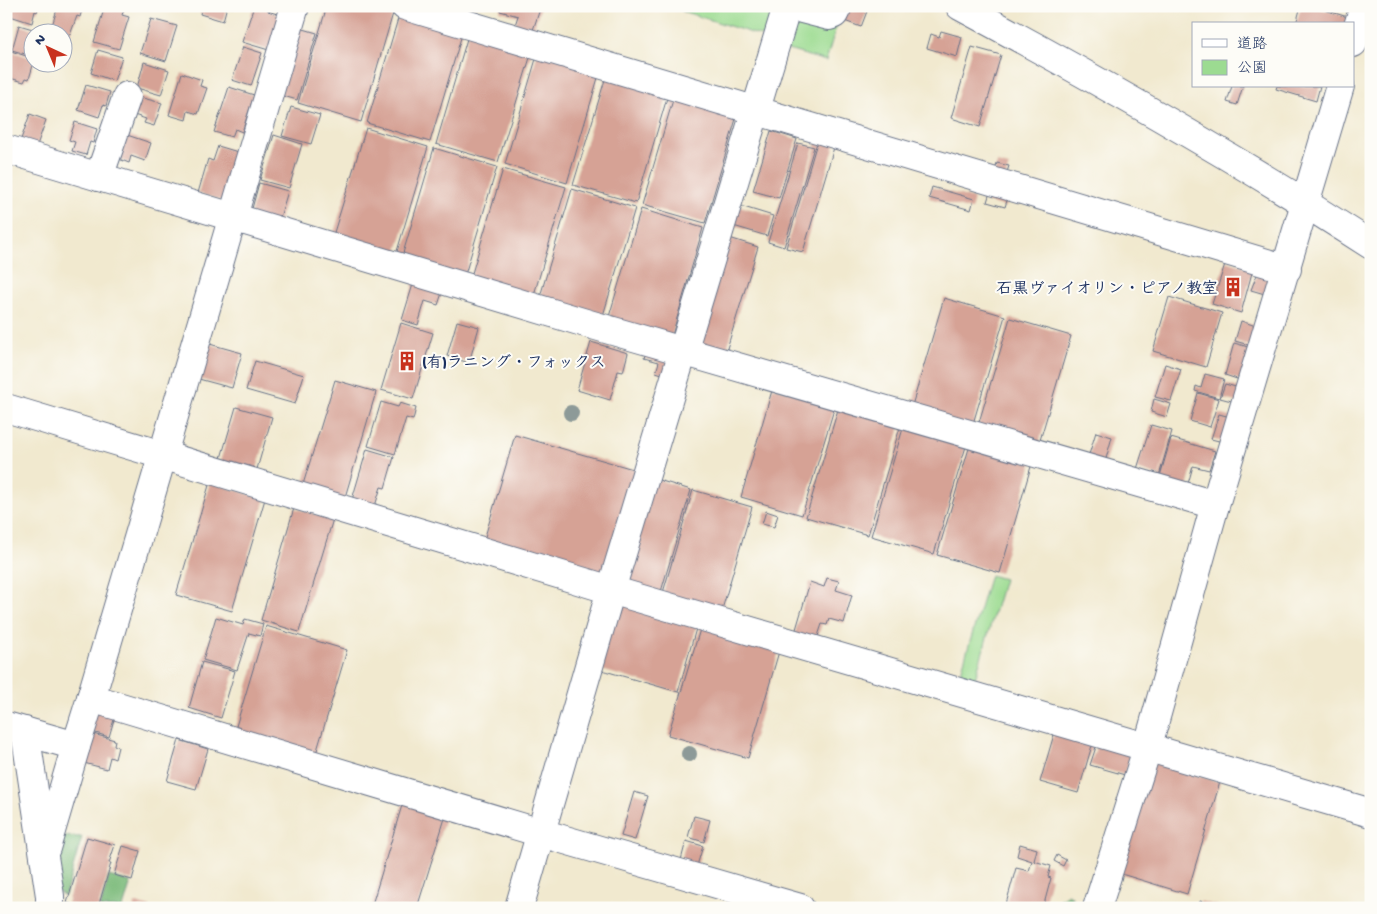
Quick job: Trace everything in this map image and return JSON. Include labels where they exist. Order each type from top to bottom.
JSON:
[{"type":"street","points":[[44,856],[295,6]]},
{"type":"street","points":[[405,6],[1287,269]]},
{"type":"street","points":[[519,908],[610,590],[787,9],[794,7],[829,16],[834,14],[838,6]]},
{"type":"street","points":[[960,6],[1172,124],[1306,203],[1371,246]]},
{"type":"street","points":[[1354,40],[1364,6]]},
{"type":"street","points":[[1097,908],[1147,749],[1215,505],[1287,269],[1339,88]]},
{"type":"street","points":[[99,177],[127,96]]},
{"type":"street","points":[[6,149],[682,351],[1215,505]]},
{"type":"street","points":[[6,408],[610,590],[1147,749],[1371,813]]},
{"type":"street","points":[[91,698],[541,833],[800,908]]},
{"type":"street","points":[[55,904],[15,728],[76,746]]},
{"type":"green space","points":[[684,6],[782,6],[771,39],[682,11]]},
{"type":"green space","points":[[789,10],[837,24],[826,61],[778,47]]},
{"type":"green space","points":[[990,575],[1004,579],[972,689],[957,685]]},
{"type":"green space","points":[[59,836],[82,837],[65,896],[55,890]]},
{"type":"green space","points":[[109,876],[131,882],[123,908],[100,908]]},
{"type":"green space","points":[[1068,894],[1072,897],[1069,908],[1046,908]]},
{"type":"building","points":[[10,6],[39,6],[37,12],[35,11],[32,22],[7,15]]},
{"type":"building","points":[[58,6],[83,6],[80,17],[77,16],[72,30],[72,22],[53,22]]},
{"type":"building","points":[[105,6],[125,6],[122,15],[129,17],[119,49],[94,42]]},
{"type":"building","points":[[202,6],[227,6],[223,21],[200,14]]},
{"type":"building","points":[[254,6],[269,6],[268,11],[283,16],[272,51],[242,42]]},
{"type":"building","points":[[327,6],[380,6],[394,10],[361,122],[298,103]]},
{"type":"building","points":[[501,6],[541,6],[532,33],[514,28],[518,16],[500,11]]},
{"type":"building","points":[[844,6],[869,6],[861,27],[839,19]]},
{"type":"building","points":[[1301,6],[1312,6],[1351,18],[1350,22],[1297,22]]},
{"type":"building","points":[[400,12],[463,31],[430,142],[367,123]]},
{"type":"building","points":[[151,19],[177,26],[166,61],[140,53]]},
{"type":"building","points":[[19,25],[22,26],[22,53],[12,50]]},
{"type":"building","points":[[300,28],[317,33],[297,100],[280,95]]},
{"type":"building","points":[[941,31],[962,37],[957,57],[927,48],[931,34],[939,37]]},
{"type":"building","points":[[469,32],[532,51],[498,162],[436,144]]},
{"type":"building","points":[[243,47],[262,53],[251,86],[232,80]]},
{"type":"building","points":[[972,47],[1001,55],[980,127],[951,118]]},
{"type":"building","points":[[98,50],[122,57],[114,81],[91,73]]},
{"type":"building","points":[[11,51],[22,55],[22,72],[31,72],[29,79],[26,78],[24,82],[6,77],[6,67]]},
{"type":"building","points":[[538,52],[600,71],[567,183],[505,164]]},
{"type":"building","points":[[144,62],[169,70],[161,95],[137,88]]},
{"type":"building","points":[[182,73],[202,80],[200,86],[207,88],[198,114],[188,111],[186,120],[169,115]]},
{"type":"building","points":[[607,73],[669,91],[636,203],[573,185]]},
{"type":"building","points":[[86,85],[110,92],[106,106],[103,105],[99,117],[78,110]]},
{"type":"building","points":[[229,87],[254,95],[242,132],[235,129],[232,137],[214,132]]},
{"type":"building","points":[[1231,88],[1242,88],[1237,105],[1227,102]]},
{"type":"building","points":[[1276,88],[1319,88],[1316,101]]},
{"type":"building","points":[[675,93],[738,112],[705,223],[642,205]]},
{"type":"building","points":[[139,97],[162,103],[154,126],[144,123],[146,119],[134,115]]},
{"type":"building","points":[[291,107],[320,115],[311,144],[282,136]]},
{"type":"building","points":[[30,114],[46,120],[36,148],[20,142]]},
{"type":"building","points":[[75,122],[97,129],[93,143],[90,142],[86,155],[72,151],[75,142],[69,140]]},
{"type":"building","points":[[366,128],[428,147],[395,258],[332,239]]},
{"type":"building","points":[[771,131],[797,139],[779,198],[753,191]]},
{"type":"building","points":[[127,135],[151,143],[145,161],[131,156],[129,163],[119,159]]},
{"type":"building","points":[[274,135],[302,144],[289,188],[260,180]]},
{"type":"building","points":[[818,139],[835,144],[803,252],[786,248]]},
{"type":"building","points":[[798,143],[814,147],[784,247],[768,242]]},
{"type":"building","points":[[218,146],[238,152],[223,201],[198,193],[208,159],[213,161]]},
{"type":"building","points":[[434,148],[497,167],[464,278],[401,260]]},
{"type":"building","points":[[997,163],[1009,166],[1005,178],[994,174]]},
{"type":"building","points":[[503,169],[566,187],[533,298],[470,280]]},
{"type":"building","points":[[259,183],[288,191],[278,224],[250,216]]},
{"type":"building","points":[[932,187],[974,199],[971,210],[929,198]]},
{"type":"building","points":[[572,189],[635,208],[602,319],[539,300]]},
{"type":"building","points":[[991,189],[1009,194],[1005,207],[987,202]]},
{"type":"building","points":[[737,205],[773,216],[767,236],[730,225]]},
{"type":"building","points":[[641,209],[703,228],[671,339],[608,320]]},
{"type":"building","points":[[723,236],[758,247],[725,355],[691,345]]},
{"type":"building","name":"石黒ヴァイオリン・ピアノ教室","points":[[1226,261],[1253,269],[1241,313],[1212,304]]},
{"type":"building","points":[[1259,269],[1266,271],[1264,277],[1273,279],[1268,295],[1251,290]]},
{"type":"building","points":[[414,281],[443,290],[438,305],[425,301],[418,325],[402,320]]},
{"type":"building","points":[[1169,297],[1222,313],[1206,367],[1153,351]]},
{"type":"building","points":[[944,298],[1005,316],[972,427],[911,409]]},
{"type":"building","points":[[1010,318],[1071,336],[1038,447],[977,429]]},
{"type":"building","points":[[457,321],[479,327],[469,363],[447,356]]},
{"type":"building","points":[[1241,321],[1262,328],[1256,347],[1235,341]]},
{"type":"building","name":"(有)ラニング・フォックス","points":[[401,323],[433,333],[413,399],[381,390]]},
{"type":"building","points":[[591,342],[628,353],[623,372],[618,371],[610,400],[577,390]]},
{"type":"building","points":[[206,343],[242,353],[232,388],[195,378]]},
{"type":"building","points":[[1234,343],[1255,349],[1246,382],[1225,375]]},
{"type":"building","points":[[647,349],[670,356],[665,375],[656,372],[659,362],[644,358]]},
{"type":"building","points":[[255,361],[304,375],[295,404],[246,390]]},
{"type":"building","points":[[1165,364],[1181,369],[1171,401],[1155,397]]},
{"type":"building","points":[[1205,374],[1224,379],[1219,398],[1195,391],[1196,386],[1201,388]]},
{"type":"building","points":[[335,380],[376,392],[343,504],[301,491]]},
{"type":"building","points":[[1225,384],[1243,389],[1239,403],[1220,398]]},
{"type":"building","points":[[773,387],[835,406],[802,515],[741,497]]},
{"type":"building","points":[[1198,393],[1219,399],[1210,427],[1190,421]]},
{"type":"building","points":[[1154,399],[1171,404],[1167,417],[1151,412]]},
{"type":"building","points":[[381,402],[398,407],[400,403],[416,408],[413,420],[406,418],[395,454],[368,446]]},
{"type":"building","points":[[839,406],[901,424],[868,535],[806,517]]},
{"type":"building","points":[[236,407],[272,417],[255,476],[219,465]]},
{"type":"building","points":[[1219,414],[1234,418],[1227,443],[1211,439]]},
{"type":"building","points":[[904,425],[967,443],[934,554],[871,536]]},
{"type":"building","points":[[1151,425],[1172,431],[1159,476],[1137,469]]},
{"type":"building","points":[[1096,432],[1112,437],[1104,466],[1087,461]]},
{"type":"building","points":[[515,435],[640,471],[608,576],[484,540]]},
{"type":"building","points":[[1171,438],[1215,451],[1209,470],[1193,466],[1186,491],[1158,483]]},
{"type":"building","points":[[970,445],[1032,463],[1000,573],[937,555]]},
{"type":"building","points":[[367,449],[394,457],[385,488],[381,487],[374,509],[351,503]]},
{"type":"building","points":[[652,478],[691,490],[660,595],[621,584]]},
{"type":"building","points":[[210,482],[265,499],[232,611],[176,595]]},
{"type":"building","points":[[693,490],[752,507],[721,613],[662,596]]},
{"type":"building","points":[[294,508],[333,519],[299,632],[261,620]]},
{"type":"building","points":[[766,511],[778,515],[774,527],[762,524]]},
{"type":"building","points":[[827,578],[839,581],[836,590],[852,595],[844,623],[829,619],[827,625],[822,624],[816,642],[794,636],[810,582],[824,587]]},
{"type":"building","points":[[622,604],[697,625],[678,692],[598,669],[613,615],[618,617]]},
{"type":"building","points":[[216,617],[243,625],[245,619],[263,624],[260,636],[249,633],[237,670],[203,660]]},
{"type":"building","points":[[266,626],[347,650],[315,757],[234,733]]},
{"type":"building","points":[[701,626],[780,648],[748,758],[668,735]]},
{"type":"building","points":[[202,662],[235,671],[221,718],[189,708]]},
{"type":"building","points":[[95,710],[115,716],[109,737],[89,731]]},
{"type":"building","points":[[1055,731],[1093,742],[1078,793],[1040,782]]},
{"type":"building","points":[[89,733],[115,740],[114,745],[118,747],[115,759],[110,757],[107,769],[80,762]]},
{"type":"building","points":[[179,740],[208,749],[196,789],[167,781]]},
{"type":"building","points":[[1097,744],[1131,753],[1125,775],[1090,765]]},
{"type":"building","points":[[1152,762],[1220,782],[1187,894],[1118,873]]},
{"type":"building","points":[[634,792],[648,796],[635,840],[621,836]]},
{"type":"building","points":[[403,802],[446,815],[417,908],[371,908]]},
{"type":"building","points":[[694,816],[710,820],[704,842],[688,837]]},
{"type":"building","points":[[87,837],[115,845],[98,908],[82,908],[67,903]]},
{"type":"building","points":[[686,841],[703,846],[696,869],[680,864]]},
{"type":"building","points":[[1020,844],[1037,849],[1034,861],[1051,866],[1048,877],[1051,878],[1043,908],[1019,908],[1006,904],[1016,868],[1029,871],[1032,861],[1017,856]]},
{"type":"building","points":[[123,846],[140,851],[132,880],[114,875]]},
{"type":"building","points":[[1057,855],[1066,860],[1063,866],[1054,861]]},
{"type":"building","points":[[1200,901],[1221,907],[1221,908],[1199,908]]},
{"type":"building","points":[[135,903],[151,907],[151,908],[134,908]]},
{"type":"place","name":"石黒ヴァイオリン・ピアノ教室","points":[[1233,287]]},
{"type":"place","name":"(有)ラニング・フォックス","points":[[407,361]]}]
